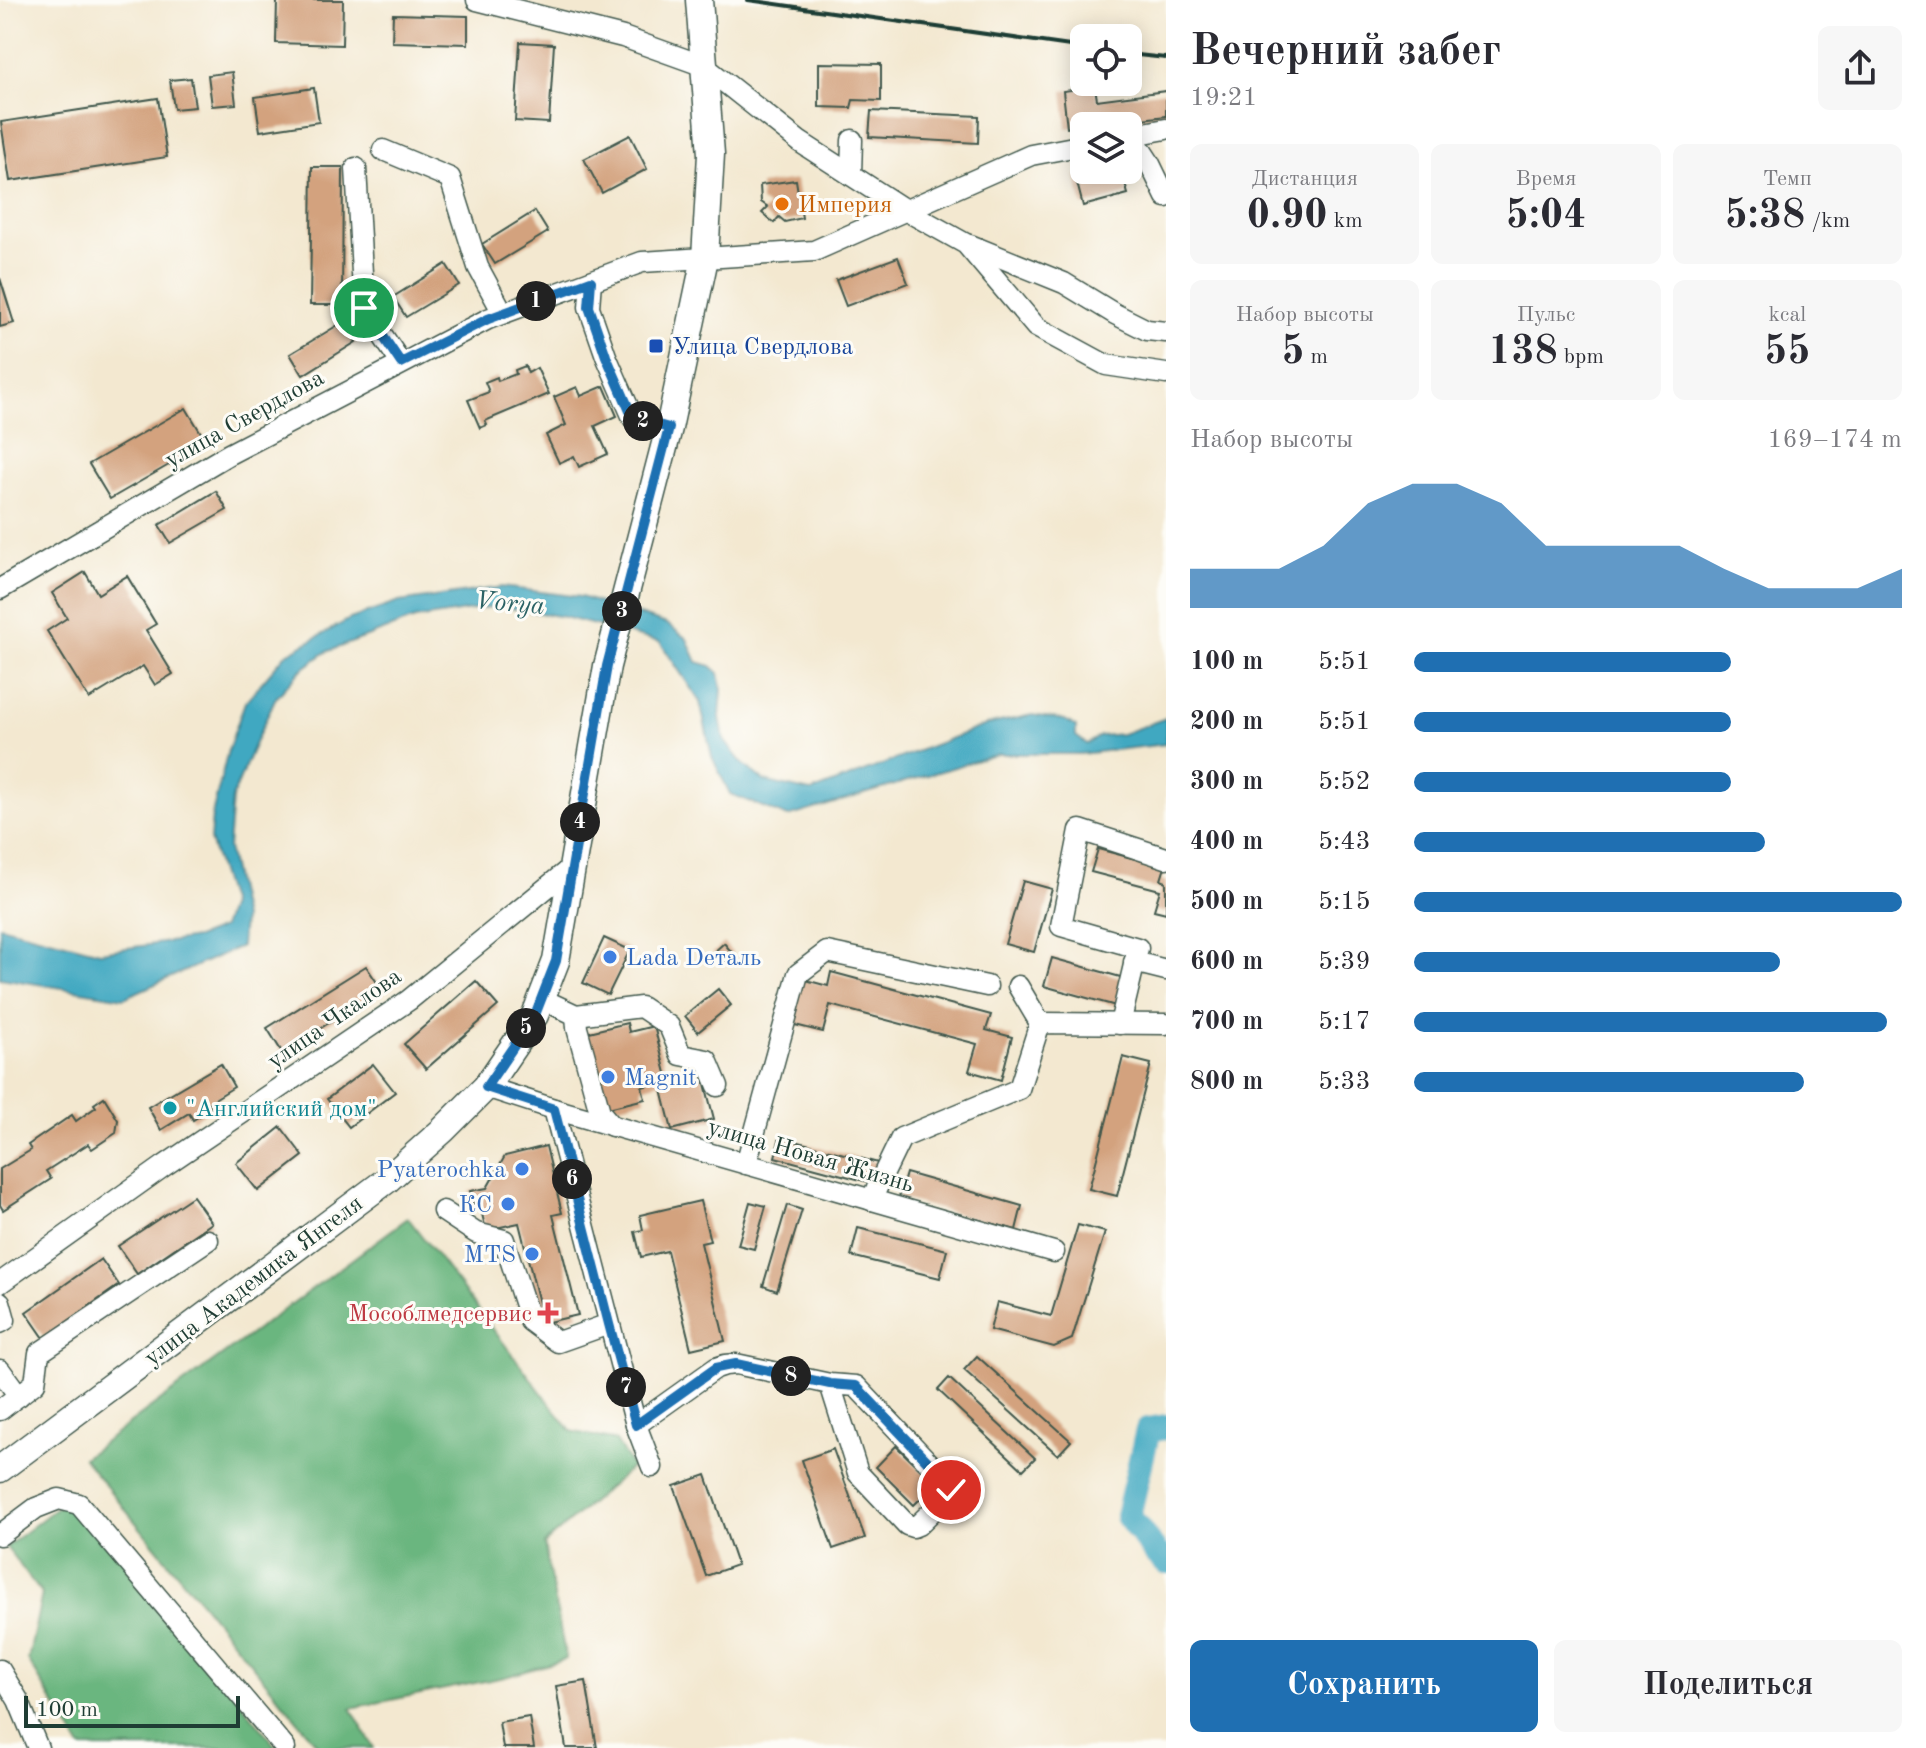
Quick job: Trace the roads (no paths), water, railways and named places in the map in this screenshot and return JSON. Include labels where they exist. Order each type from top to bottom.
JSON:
[{"type":"main road","name":"улица Академика Янгеля","points":[[0,1469],[387,1180],[486,1087],[535,1015],[556,961],[607,666],[669,428],[705,258],[711,154],[699,0]]},
{"type":"street","points":[[477,0],[623,37],[704,66],[800,142],[851,175],[906,200],[966,244],[1036,327],[1106,365],[1166,374]]},
{"type":"street","points":[[1142,134],[1166,129]]},
{"type":"street","points":[[851,175],[852,140]]},
{"type":"street","name":"улица Свердлова","points":[[0,589],[229,454],[488,319],[642,262],[814,251],[906,200],[1031,155],[1070,148]]},
{"type":"street","points":[[383,150],[450,178],[478,267],[503,313]]},
{"type":"street","points":[[1142,152],[1166,197]]},
{"type":"street","points":[[356,168],[364,308],[401,363]]},
{"type":"street","points":[[966,244],[1064,283],[1147,330],[1166,332]]},
{"type":"street","points":[[591,281],[589,307],[633,418],[669,428]]},
{"type":"street","points":[[1120,1024],[1138,948],[1061,926],[1080,830],[1166,858]]},
{"type":"street","name":"улица Чкалова","points":[[0,1283],[164,1166],[409,1000],[572,867]]},
{"type":"street","points":[[746,1164],[798,974],[827,952],[987,986]]},
{"type":"street","points":[[1134,962],[1166,970]]},
{"type":"street","points":[[871,1200],[901,1138],[1019,1089],[1040,1023],[1018,986]]},
{"type":"street","points":[[542,999],[576,1015],[641,1007],[669,1026],[681,1055],[707,1060],[718,1086]]},
{"type":"street","points":[[576,1015],[600,1112],[612,1126]]},
{"type":"street","points":[[1040,1023],[1166,1024]]},
{"type":"street","name":"улица Новая Жизнь","points":[[486,1087],[1054,1252]]},
{"type":"street","points":[[554,1109],[636,1425],[652,1467]]},
{"type":"street","points":[[443,1211],[476,1233],[504,1240],[530,1321],[558,1342],[609,1324]]},
{"type":"street","points":[[0,1410],[35,1383],[39,1353],[208,1240]]},
{"type":"street","points":[[0,1302],[5,1320],[0,1323]]},
{"type":"street","points":[[636,1425],[716,1368],[725,1365],[736,1364],[830,1384],[856,1386],[950,1485],[949,1495],[918,1525],[907,1525],[858,1473],[830,1384]]},
{"type":"street","points":[[0,1370],[19,1396]]},
{"type":"street","points":[[0,1535],[36,1508],[59,1499],[79,1504],[285,1748]]},
{"type":"street","points":[[0,1670],[18,1700],[38,1748]]},
{"type":"water","points":[[502,587],[581,597],[667,624],[687,639],[697,662],[711,666],[719,673],[724,740],[742,763],[764,781],[811,792],[986,725],[1032,715],[1065,720],[1076,727],[1076,736],[1087,744],[1100,736],[1122,734],[1166,718],[1166,744],[1080,754],[998,754],[788,817],[730,794],[712,757],[700,702],[660,642],[564,617],[497,606],[415,619],[326,652],[301,670],[275,699],[232,798],[228,848],[243,918],[241,946],[124,998],[0,978],[0,926],[100,952],[196,938],[222,928],[230,905],[210,840],[212,815],[228,750],[245,702],[285,655],[350,619],[399,602]]},
{"type":"waterway","name":"Vorya","points":[[1166,1427],[1148,1430],[1128,1516],[1166,1562]]},
{"type":"railway","points":[[748,0],[1070,46]]},
{"type":"railway","points":[[1142,55],[1166,58]]},
{"type":"place","name":"Империя","points":[[782,204]]},
{"type":"place","name":"Улица Свердлова","points":[[656,346]]},
{"type":"place","name":"Lada Dеталь","points":[[610,957]]},
{"type":"place","name":"Magnit","points":[[608,1077]]},
{"type":"place","name":"\"Английский дом\"","points":[[170,1108]]},
{"type":"place","name":"Pyaterochka","points":[[522,1169]]},
{"type":"place","name":"КС","points":[[508,1204]]},
{"type":"place","name":"MTS","points":[[532,1254]]},
{"type":"place","name":"Мособлмедсервис","points":[[548,1313]]}]
